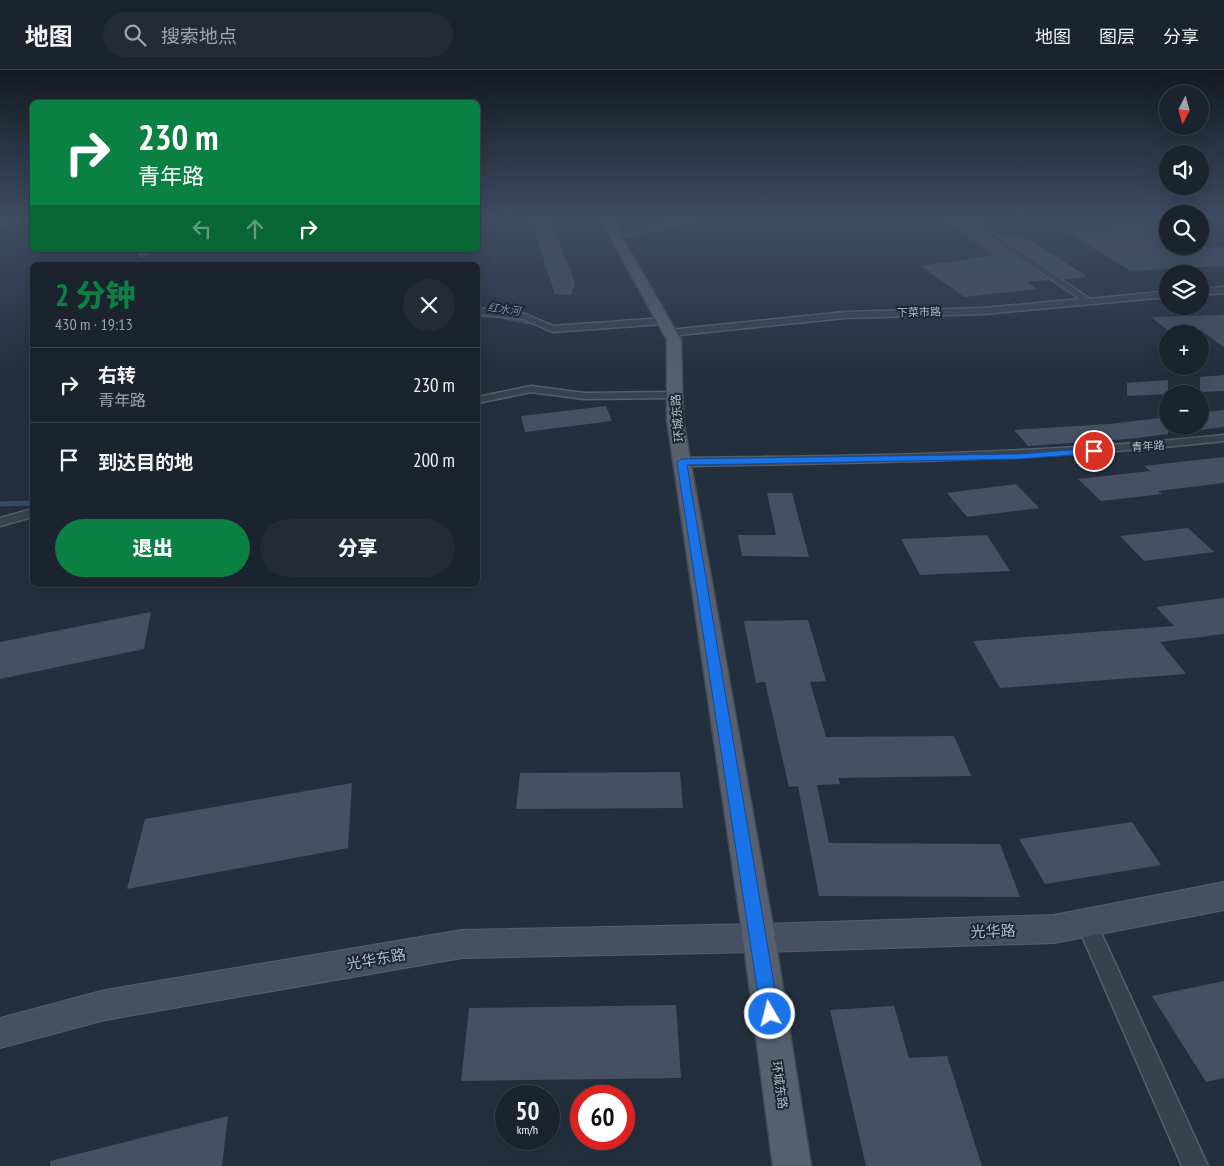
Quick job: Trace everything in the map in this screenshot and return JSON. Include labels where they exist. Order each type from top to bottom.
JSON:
[{"type":"main road","name":"环城东路","points":[[635,271],[674,340],[675,419],[759,938],[792,1166]]},
{"type":"main road","name":"光华路","points":[[759,938],[1054,929],[1224,896]]},
{"type":"main road","name":"光华东路","points":[[0,1033],[106,1005],[462,944],[759,938]]},
{"type":"street","points":[[1044,271],[1088,301]]},
{"type":"street","points":[[1209,291],[1224,290]]},
{"type":"street","name":"下菜市路","points":[[480,311],[525,317],[552,329],[667,327],[845,315],[983,311],[1159,295]]},
{"type":"street","points":[[480,400],[531,389],[584,396],[675,395]]},
{"type":"street","name":"青年路","points":[[682,462],[1020,456],[1221,441]]},
{"type":"street","points":[[0,522],[30,514]]},
{"type":"street","points":[[1086,922],[1195,1166]]},
{"type":"building","points":[[548,271],[570,271],[575,283],[571,295],[555,294]]},
{"type":"building","points":[[928,271],[1036,271],[1049,280],[1027,282],[1037,289],[964,297]]},
{"type":"building","points":[[1052,271],[1079,271],[1088,277],[1064,279]]},
{"type":"building","points":[[1224,315],[1224,347],[1209,336],[1209,325],[1161,325],[1151,317]]},
{"type":"building","points":[[1224,375],[1224,391],[1209,392],[1209,385],[1200,385],[1200,377]]},
{"type":"building","points":[[1168,380],[1168,385],[1159,385],[1159,394],[1127,396],[1127,383]]},
{"type":"building","points":[[606,406],[612,421],[525,432],[521,416]]},
{"type":"building","points":[[1224,410],[1224,427],[1209,429],[1209,412]]},
{"type":"building","points":[[1159,418],[1160,435],[1028,446],[1014,430],[1109,424]]},
{"type":"building","points":[[1224,457],[1224,483],[1158,491],[1162,494],[1101,501],[1078,479],[1150,471],[1144,466]]},
{"type":"building","points":[[1016,484],[1039,508],[967,517],[947,493]]},
{"type":"building","points":[[767,493],[792,493],[809,557],[742,556],[738,535],[776,535]]},
{"type":"building","points":[[1188,528],[1214,552],[1144,561],[1120,536]]},
{"type":"building","points":[[987,535],[1010,571],[920,575],[901,539]]},
{"type":"building","points":[[1224,598],[1224,634],[1160,642],[1186,674],[1000,688],[973,641],[1174,626],[1156,607]]},
{"type":"building","points":[[151,612],[144,649],[0,679],[0,642]]},
{"type":"building","points":[[808,620],[826,681],[810,682],[826,737],[954,736],[971,776],[838,778],[840,784],[817,785],[829,843],[1000,844],[1020,897],[819,896],[798,786],[789,787],[765,682],[756,683],[744,621]]},
{"type":"building","points":[[680,772],[683,808],[516,809],[520,773]]},
{"type":"building","points":[[352,783],[348,848],[127,889],[145,819]]},
{"type":"building","points":[[1132,822],[1161,865],[1045,884],[1019,839]]},
{"type":"building","points":[[1224,981],[1224,1078],[1206,1082],[1152,996]]},
{"type":"building","points":[[676,1005],[681,1078],[461,1081],[469,1008]]},
{"type":"building","points":[[894,1006],[909,1058],[947,1056],[982,1166],[866,1166],[830,1010]]},
{"type":"building","points":[[228,1116],[222,1166],[50,1166],[50,1161]]},
{"type":"waterway","name":"红水河","points":[[480,316],[500,317],[528,323]]},
{"type":"waterway","name":"红水河","points":[[0,504],[30,503]]},
{"type":"route","points":[[770,1014],[682,462],[1020,456],[1094,451]]}]
